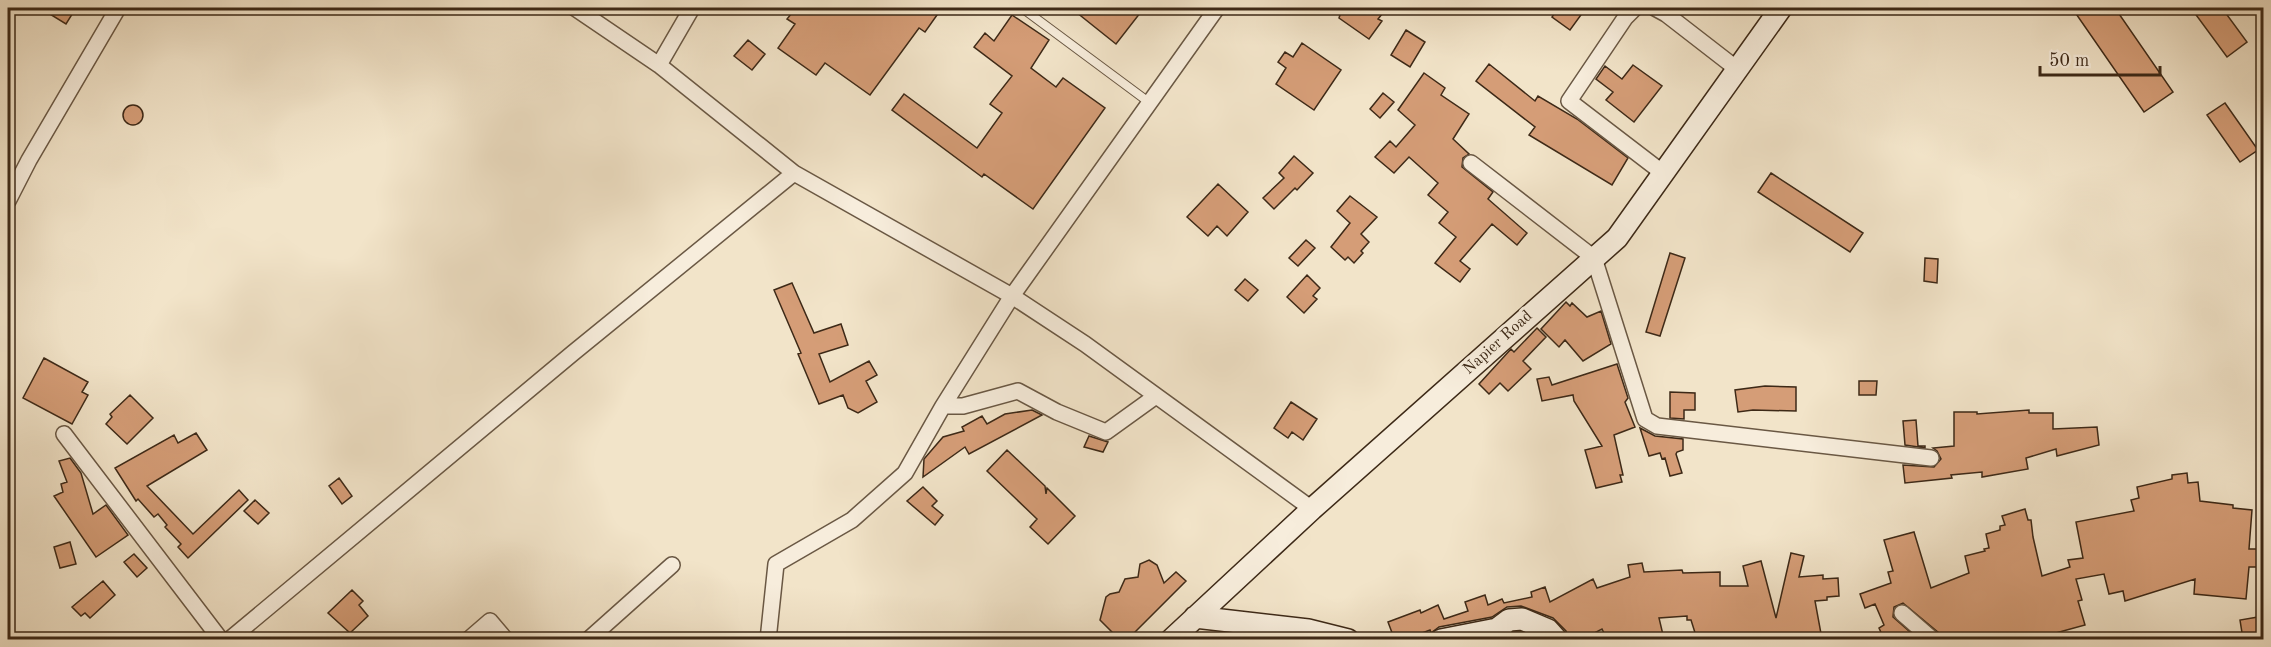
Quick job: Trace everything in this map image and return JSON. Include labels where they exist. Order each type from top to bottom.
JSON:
[{"type":"street","points":[[8,201],[116,8]]},
{"type":"street","points":[[575,8],[659,65],[794,173],[1012,296],[1085,344],[1312,509]]},
{"type":"street","points":[[659,65],[692,8]]},
{"type":"street","points":[[768,639],[776,564],[852,520],[905,473],[943,406],[1012,296],[1217,8]]},
{"type":"street","points":[[1635,8],[1625,18],[1569,101],[1663,173]]},
{"type":"street","points":[[1655,8],[1737,69]]},
{"type":"street","name":"Napier Road","points":[[1171,639],[1312,509],[1617,238],[1781,8]]},
{"type":"street","points":[[1471,163],[1594,258],[1645,418],[1657,426],[1931,458]]},
{"type":"street","points":[[229,639],[794,173]]},
{"type":"street","points":[[943,406],[963,406],[1018,391],[1057,412],[1106,432],[1156,396]]},
{"type":"street","points":[[64,434],[221,639]]},
{"type":"street","points":[[588,639],[672,565]]},
{"type":"street","points":[[1902,613],[1933,639]]},
{"type":"street","points":[[1195,617],[1308,630],[1348,639]]},
{"type":"street","points":[[1441,639],[1497,629],[1509,620],[1522,619],[1548,630],[1557,639]]},
{"type":"street","points":[[468,639],[490,621],[506,639]]},
{"type":"lane","points":[[1022,8],[1150,103]]},
{"type":"building","points":[[40,8],[76,8],[66,24]]},
{"type":"building","points":[[796,8],[942,8],[925,32],[919,28],[870,95],[825,63],[816,75],[778,48],[795,24],[787,19]]},
{"type":"building","points":[[1071,8],[1144,8],[1116,44]]},
{"type":"building","points":[[1329,8],[1387,8],[1378,19],[1382,21],[1369,39]]},
{"type":"building","points":[[1558,8],[1586,8],[1570,30],[1552,17]]},
{"type":"building","points":[[2072,8],[2115,8],[2173,92],[2144,112]]},
{"type":"building","points":[[2191,8],[2222,8],[2247,42],[2227,57]]},
{"type":"building","points":[[1012,15],[1049,40],[1031,68],[1056,87],[1063,78],[1105,108],[1033,209],[984,174],[982,177],[892,110],[904,94],[977,148],[1002,113],[990,104],[1012,76],[974,47],[985,33],[994,41]]},
{"type":"building","points":[[1406,30],[1425,42],[1410,67],[1391,55]]},
{"type":"building","points":[[748,40],[765,54],[752,70],[734,56]]},
{"type":"building","points":[[1302,43],[1341,70],[1314,110],[1276,84],[1286,68],[1278,62],[1285,52],[1293,57]]},
{"type":"building","points":[[1489,64],[1535,101],[1538,96],[1577,119],[1628,158],[1612,185],[1529,135],[1535,127],[1476,81]]},
{"type":"building","points":[[1633,65],[1662,86],[1634,122],[1606,100],[1613,92],[1596,79],[1605,66],[1622,79]]},
{"type":"building","points":[[1424,73],[1445,88],[1441,95],[1469,114],[1453,139],[1469,154],[1463,158],[1462,167],[1493,192],[1488,199],[1527,233],[1517,245],[1492,224],[1460,261],[1470,269],[1460,282],[1435,263],[1456,237],[1439,223],[1448,212],[1428,195],[1438,183],[1409,157],[1394,173],[1375,157],[1390,141],[1396,147],[1415,125],[1398,110]]},
{"type":"building","points":[[1383,93],[1394,102],[1380,118],[1370,109]]},
{"type":"building","points":[[2225,103],[2258,150],[2240,162],[2207,115]]},
{"type":"building","points":[[133,105],[140,108],[143,115],[140,122],[133,125],[126,122],[123,115],[126,108]]},
{"type":"building","points":[[1294,156],[1313,173],[1274,209],[1263,198],[1284,178],[1279,173]]},
{"type":"building","points":[[1771,173],[1863,233],[1850,252],[1758,192]]},
{"type":"building","points":[[1218,184],[1248,212],[1227,236],[1217,226],[1208,236],[1187,217]]},
{"type":"building","points":[[1350,196],[1377,217],[1361,234],[1369,242],[1354,263],[1348,257],[1345,260],[1331,247],[1350,223],[1337,211]]},
{"type":"building","points":[[1306,240],[1315,248],[1298,266],[1289,258]]},
{"type":"building","points":[[1670,253],[1685,258],[1660,336],[1646,332]]},
{"type":"building","points":[[1925,258],[1938,259],[1937,283],[1924,281]]},
{"type":"building","points":[[1307,275],[1320,288],[1313,296],[1317,299],[1304,313],[1287,297]]},
{"type":"building","points":[[1245,279],[1258,290],[1248,301],[1235,290]]},
{"type":"building","points":[[792,283],[814,333],[841,324],[848,345],[819,354],[830,382],[869,361],[877,375],[866,381],[877,402],[858,413],[848,408],[843,395],[819,404],[798,354],[801,353],[774,290]]},
{"type":"building","points":[[1566,302],[1570,306],[1572,303],[1587,317],[1601,311],[1611,344],[1583,361],[1565,340],[1559,347],[1541,329]]},
{"type":"building","points":[[1537,328],[1546,337],[1523,361],[1531,369],[1508,391],[1500,383],[1489,394],[1479,384],[1511,349],[1514,352]]},
{"type":"building","points":[[44,358],[88,382],[82,392],[88,395],[72,424],[23,398]]},
{"type":"building","points":[[1617,364],[1628,398],[1625,402],[1635,427],[1614,435],[1623,475],[1620,475],[1622,482],[1596,488],[1585,450],[1602,446],[1574,401],[1573,395],[1542,401],[1537,379],[1549,377],[1552,385]]},
{"type":"building","points":[[1859,381],[1877,381],[1876,395],[1859,395]]},
{"type":"building","points":[[1765,386],[1796,387],[1796,411],[1738,412],[1735,390]]},
{"type":"building","points":[[1670,392],[1695,393],[1695,410],[1684,410],[1684,419],[1670,418]]},
{"type":"building","points":[[130,395],[153,418],[127,444],[106,424],[112,417],[110,414]]},
{"type":"building","points":[[1291,402],[1317,419],[1303,440],[1292,432],[1288,438],[1274,428]]},
{"type":"building","points":[[1032,410],[1042,415],[969,454],[965,447],[923,477],[924,459],[943,437],[964,431],[962,427],[982,416],[987,424],[1005,414]]},
{"type":"building","points":[[2029,410],[2029,413],[2053,413],[2053,429],[2097,427],[2099,445],[2057,456],[2056,449],[2026,458],[2028,469],[1982,477],[1982,472],[1951,475],[1952,478],[1905,483],[1903,465],[1934,467],[1941,459],[1933,448],[1954,446],[1954,412],[1977,412],[1977,414]]},
{"type":"building","points":[[1916,420],[1918,446],[1925,446],[1925,448],[1905,445],[1903,421]]},
{"type":"building","points":[[1640,428],[1655,436],[1683,439],[1683,450],[1676,454],[1682,473],[1670,476],[1665,458],[1662,459],[1660,453],[1649,456]]},
{"type":"building","points":[[196,433],[207,450],[147,486],[193,534],[239,490],[248,500],[188,558],[178,547],[181,544],[165,527],[167,525],[158,514],[154,517],[138,499],[136,501],[115,468],[174,435],[178,443]]},
{"type":"building","points":[[1089,436],[1108,442],[1103,452],[1084,447]]},
{"type":"building","points":[[1007,450],[1045,486],[1046,494],[1047,488],[1075,516],[1048,544],[1030,527],[1037,519],[987,471]]},
{"type":"building","points":[[70,458],[81,473],[93,514],[106,505],[128,535],[96,557],[54,496],[63,492],[61,484],[67,482],[59,461]]},
{"type":"building","points":[[2187,473],[2188,483],[2198,482],[2200,501],[2252,510],[2249,549],[2264,549],[2264,567],[2249,567],[2246,599],[2194,594],[2195,579],[2125,601],[2123,591],[2109,594],[2104,574],[2076,579],[2082,600],[2078,601],[2085,625],[2052,634],[2054,639],[2039,639],[2038,635],[2029,638],[2028,634],[2016,639],[1942,639],[1939,633],[1903,603],[1894,607],[1893,617],[1918,639],[1884,639],[1879,628],[1884,625],[1875,604],[1865,608],[1860,594],[1891,583],[1888,572],[1893,571],[1884,540],[1914,532],[1931,588],[1969,573],[1965,556],[1989,548],[1986,534],[2000,530],[2000,526],[2005,525],[2002,516],[2025,509],[2028,520],[2031,520],[2042,576],[2070,567],[2068,560],[2083,558],[2076,522],[2134,511],[2131,500],[2139,498],[2137,487],[2172,479],[2172,475]]},
{"type":"building","points":[[339,478],[352,496],[342,504],[329,486]]},
{"type":"building","points":[[923,487],[937,501],[932,506],[943,515],[935,525],[907,501]]},
{"type":"building","points":[[255,500],[269,513],[258,524],[244,511]]},
{"type":"building","points":[[70,542],[76,564],[60,568],[54,547]]},
{"type":"building","points":[[1791,553],[1804,556],[1799,577],[1823,575],[1823,579],[1838,578],[1839,596],[1815,601],[1822,639],[1697,639],[1691,620],[1687,620],[1687,616],[1659,618],[1664,639],[1607,639],[1602,629],[1583,639],[1569,639],[1566,631],[1553,618],[1521,606],[1507,607],[1492,617],[1439,627],[1431,633],[1430,630],[1409,638],[1407,634],[1394,638],[1388,622],[1420,610],[1421,613],[1438,605],[1444,619],[1468,611],[1465,602],[1485,595],[1488,605],[1502,599],[1504,603],[1532,597],[1531,592],[1545,587],[1550,602],[1593,579],[1597,588],[1630,577],[1628,565],[1642,563],[1644,572],[1682,570],[1683,573],[1720,572],[1720,586],[1748,586],[1743,566],[1761,561],[1776,618]]},
{"type":"building","points":[[134,554],[147,568],[137,577],[124,562]]},
{"type":"building","points":[[1149,560],[1157,565],[1164,583],[1176,572],[1186,581],[1128,639],[1119,639],[1100,620],[1106,597],[1119,592],[1125,579],[1138,577],[1140,564]]},
{"type":"building","points":[[103,581],[115,595],[90,618],[85,613],[81,616],[72,607]]},
{"type":"building","points":[[352,590],[363,601],[359,605],[368,616],[350,633],[328,613]]},
{"type":"building","points":[[2264,616],[2264,639],[2243,639],[2240,620]]},
{"type":"building","points":[[1514,632],[1520,632],[1538,639],[1504,639]]}]
